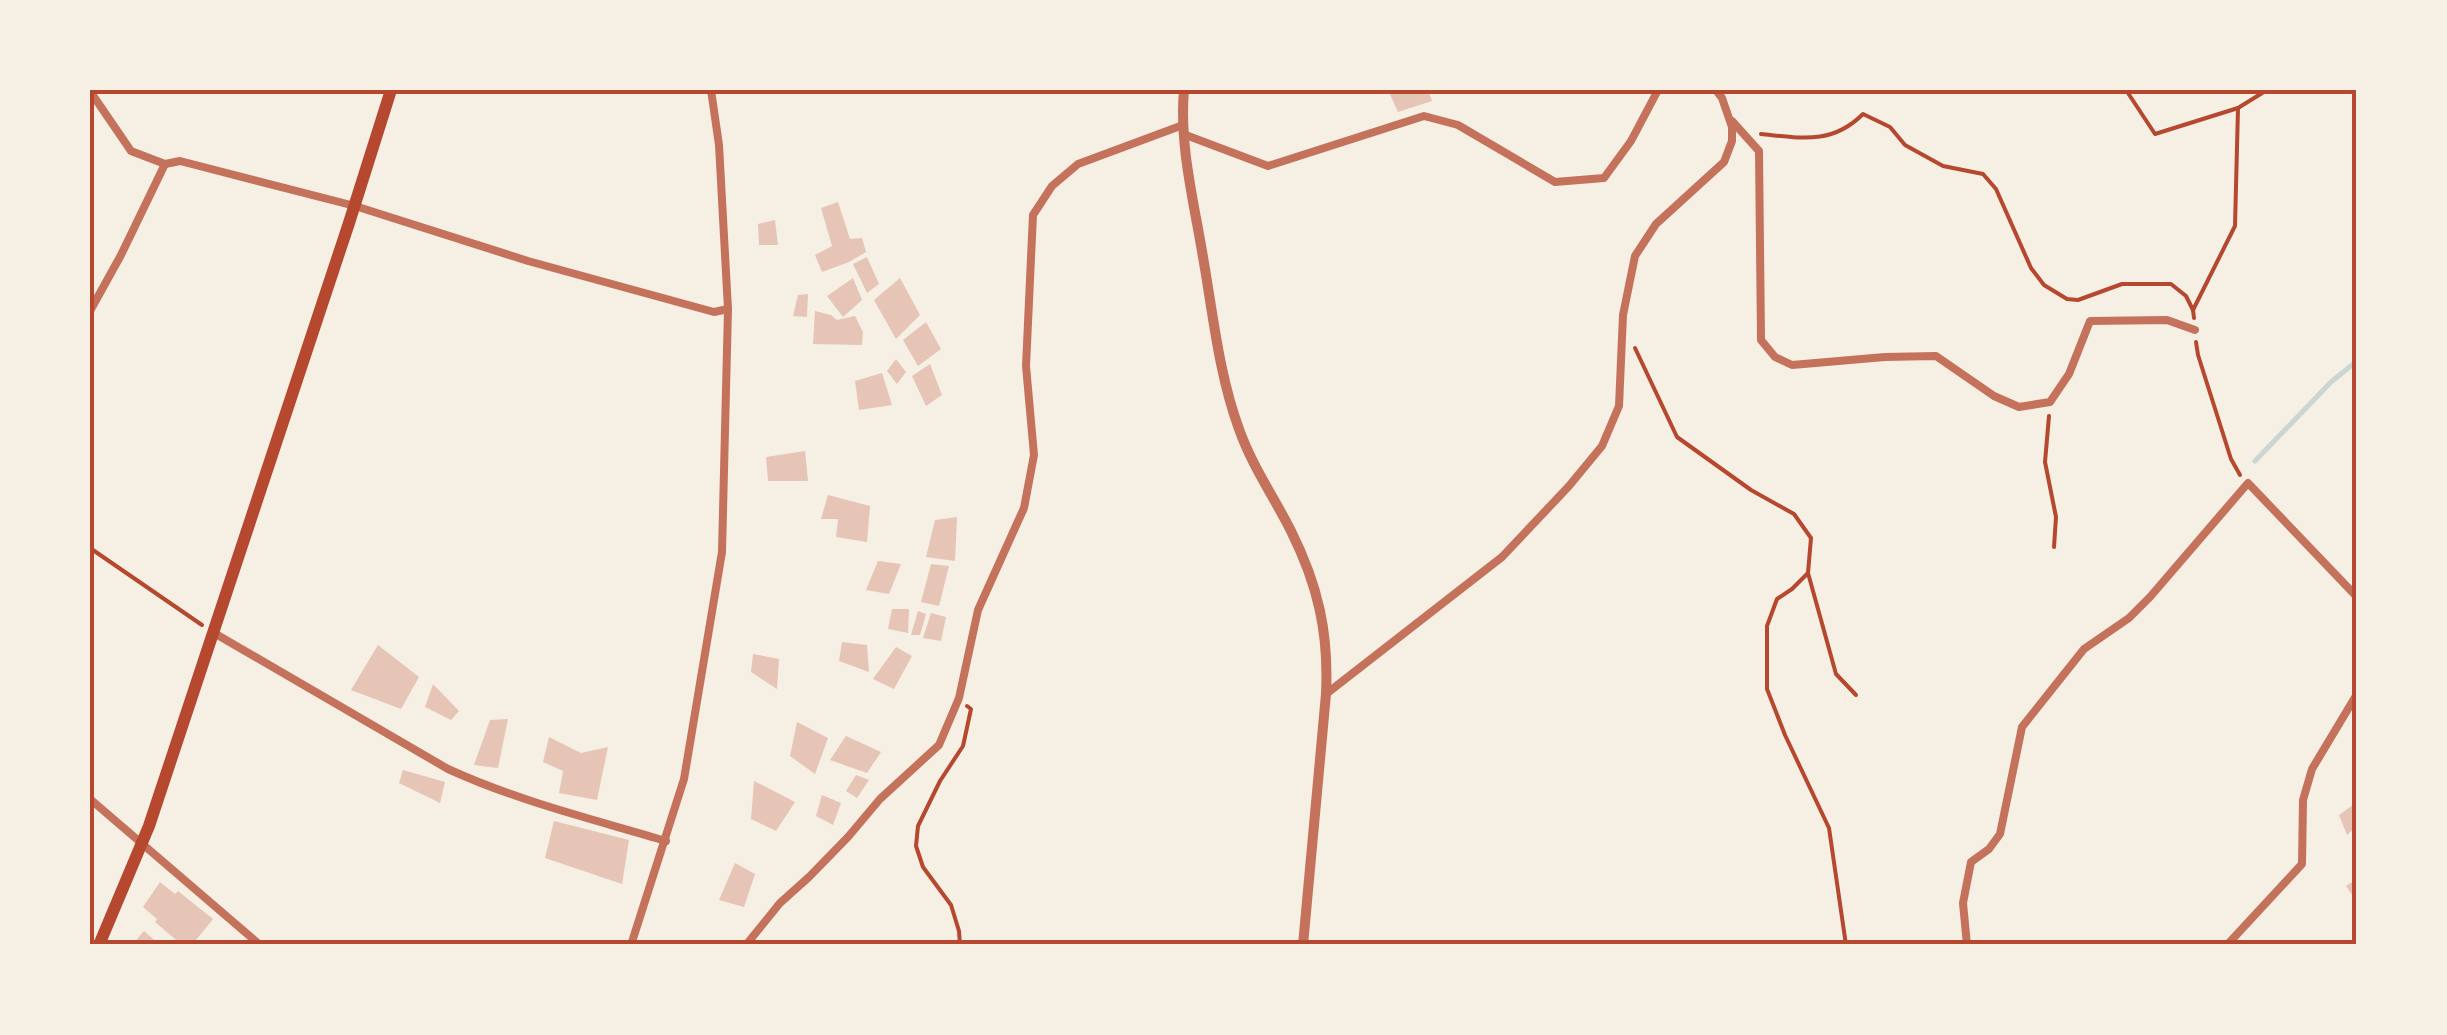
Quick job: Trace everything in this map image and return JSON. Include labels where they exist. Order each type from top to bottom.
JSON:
[{"type":"main road","points":[[99,945],[143,845],[390,90]]},
{"type":"street","points":[[631,945],[684,779],[722,552],[728,309],[719,145],[711,90]]},
{"type":"street","points":[[1184,90],[1183,130],[1220,352],[1238,428],[1256,472],[1291,531],[1312,578],[1324,620],[1326,694],[1303,945]]},
{"type":"street","points":[[746,945],[880,800],[939,746],[958,698],[978,610],[1024,508],[1034,455],[1026,366],[1033,214],[1052,186],[1078,164],[1183,130],[1268,166],[1424,116],[1458,125],[1555,182],[1604,178],[1631,141],[1658,90]]},
{"type":"street","points":[[1326,694],[1502,557],[1602,446],[1619,406],[1623,316],[1635,256],[1656,224],[1724,162],[1732,141],[1729,118],[1716,90]]},
{"type":"street","points":[[90,91],[131,151],[165,164],[180,162],[219,170],[714,312],[728,309]]},
{"type":"street","points":[[1729,118],[1759,151],[1761,340],[1775,357],[1792,365],[1936,356],[1994,396],[2018,407],[2050,402],[2068,374],[2090,321],[2166,320],[2195,330]]},
{"type":"street","points":[[90,311],[165,164]]},
{"type":"street","points":[[1967,945],[1963,903],[1971,862],[1990,848],[2000,834],[2022,727],[2084,649],[2129,618],[2150,597],[2248,484],[2357,597]]},
{"type":"street","points":[[214,633],[448,769],[535,803],[666,840]]},
{"type":"street","points":[[2228,945],[2302,864],[2302,800],[2312,769],[2357,694]]},
{"type":"street","points":[[90,800],[260,945]]},
{"type":"path","points":[[2126,90],[2155,134],[2238,108],[2267,90]]},
{"type":"path","points":[[2193,310],[2235,226],[2238,108]]},
{"type":"path","points":[[1732,132],[1810,139],[1851,126],[1863,114],[1890,127],[1904,145],[1943,166],[1984,174],[1996,190],[2032,268],[2044,285],[2066,299],[2078,300],[2122,284],[2171,284],[2186,296],[2193,310],[2198,355],[2231,458],[2248,484]]},
{"type":"path","points":[[1632,341],[1678,437],[1750,490],[1794,514],[1811,538],[1808,573],[1836,674],[1856,695]]},
{"type":"path","points":[[2050,402],[2045,462],[2056,517],[2054,547]]},
{"type":"path","points":[[90,548],[214,633]]},
{"type":"path","points":[[1808,573],[1777,599],[1767,626],[1767,689],[1829,828],[1846,945]]},
{"type":"path","points":[[958,698],[970,709],[964,746],[940,781],[918,826],[916,846],[923,868],[951,905],[960,945]]},
{"type":"building","points":[[1388,90],[1428,90],[1432,101],[1398,112]]},
{"type":"building","points":[[838,202],[850,239],[862,238],[866,252],[822,272],[815,255],[832,246],[821,208]]},
{"type":"building","points":[[775,220],[778,245],[759,245],[758,224]]},
{"type":"building","points":[[867,257],[879,284],[867,293],[853,264]]},
{"type":"building","points":[[853,278],[862,300],[843,317],[827,296]]},
{"type":"building","points":[[900,278],[920,315],[896,339],[874,300]]},
{"type":"building","points":[[808,294],[807,317],[793,316],[798,295]]},
{"type":"building","points":[[815,311],[837,320],[855,316],[863,332],[862,345],[813,344]]},
{"type":"building","points":[[926,322],[941,349],[918,366],[903,340]]},
{"type":"building","points":[[896,359],[906,372],[897,384],[887,371]]},
{"type":"building","points":[[930,364],[942,395],[926,406],[912,376]]},
{"type":"building","points":[[882,373],[892,405],[859,410],[855,381]]},
{"type":"building","points":[[805,451],[808,481],[768,481],[766,457]]},
{"type":"building","points":[[828,495],[870,506],[867,542],[836,537],[838,519],[821,519]]},
{"type":"building","points":[[957,517],[955,561],[926,557],[935,520]]},
{"type":"building","points":[[878,561],[901,564],[889,594],[866,590]]},
{"type":"building","points":[[931,564],[949,566],[939,606],[921,602]]},
{"type":"building","points":[[892,609],[909,609],[908,633],[888,629]]},
{"type":"building","points":[[918,611],[926,614],[920,635],[911,635]]},
{"type":"building","points":[[931,613],[946,617],[941,641],[923,638]]},
{"type":"building","points":[[842,642],[867,645],[869,672],[839,661]]},
{"type":"building","points":[[378,645],[419,677],[401,709],[351,690]]},
{"type":"building","points":[[896,647],[912,656],[894,689],[873,679]]},
{"type":"building","points":[[753,654],[779,659],[777,689],[751,672]]},
{"type":"building","points":[[433,684],[459,711],[451,720],[425,707]]},
{"type":"building","points":[[508,719],[498,768],[474,765],[490,720]]},
{"type":"building","points":[[797,722],[828,738],[815,774],[790,756]]},
{"type":"building","points":[[846,736],[881,752],[867,773],[830,760]]},
{"type":"building","points":[[549,737],[581,753],[608,747],[597,800],[559,793],[563,771],[543,762]]},
{"type":"building","points":[[403,770],[445,782],[440,803],[399,783]]},
{"type":"building","points":[[856,775],[869,780],[857,798],[846,791]]},
{"type":"building","points":[[754,781],[795,802],[776,831],[751,819]]},
{"type":"building","points":[[822,795],[841,803],[833,825],[816,816]]},
{"type":"building","points":[[2357,802],[2357,826],[2347,835],[2339,815]]},
{"type":"building","points":[[554,821],[629,840],[622,884],[545,858]]},
{"type":"building","points":[[735,863],[755,874],[744,907],[719,900]]},
{"type":"building","points":[[2357,879],[2357,902],[2346,886]]},
{"type":"building","points":[[160,882],[213,919],[192,945],[182,945],[143,907]]},
{"type":"building","points":[[144,931],[160,945],[132,945]]},
{"type":"waterway","points":[[2255,461],[2331,382],[2357,361]]}]
